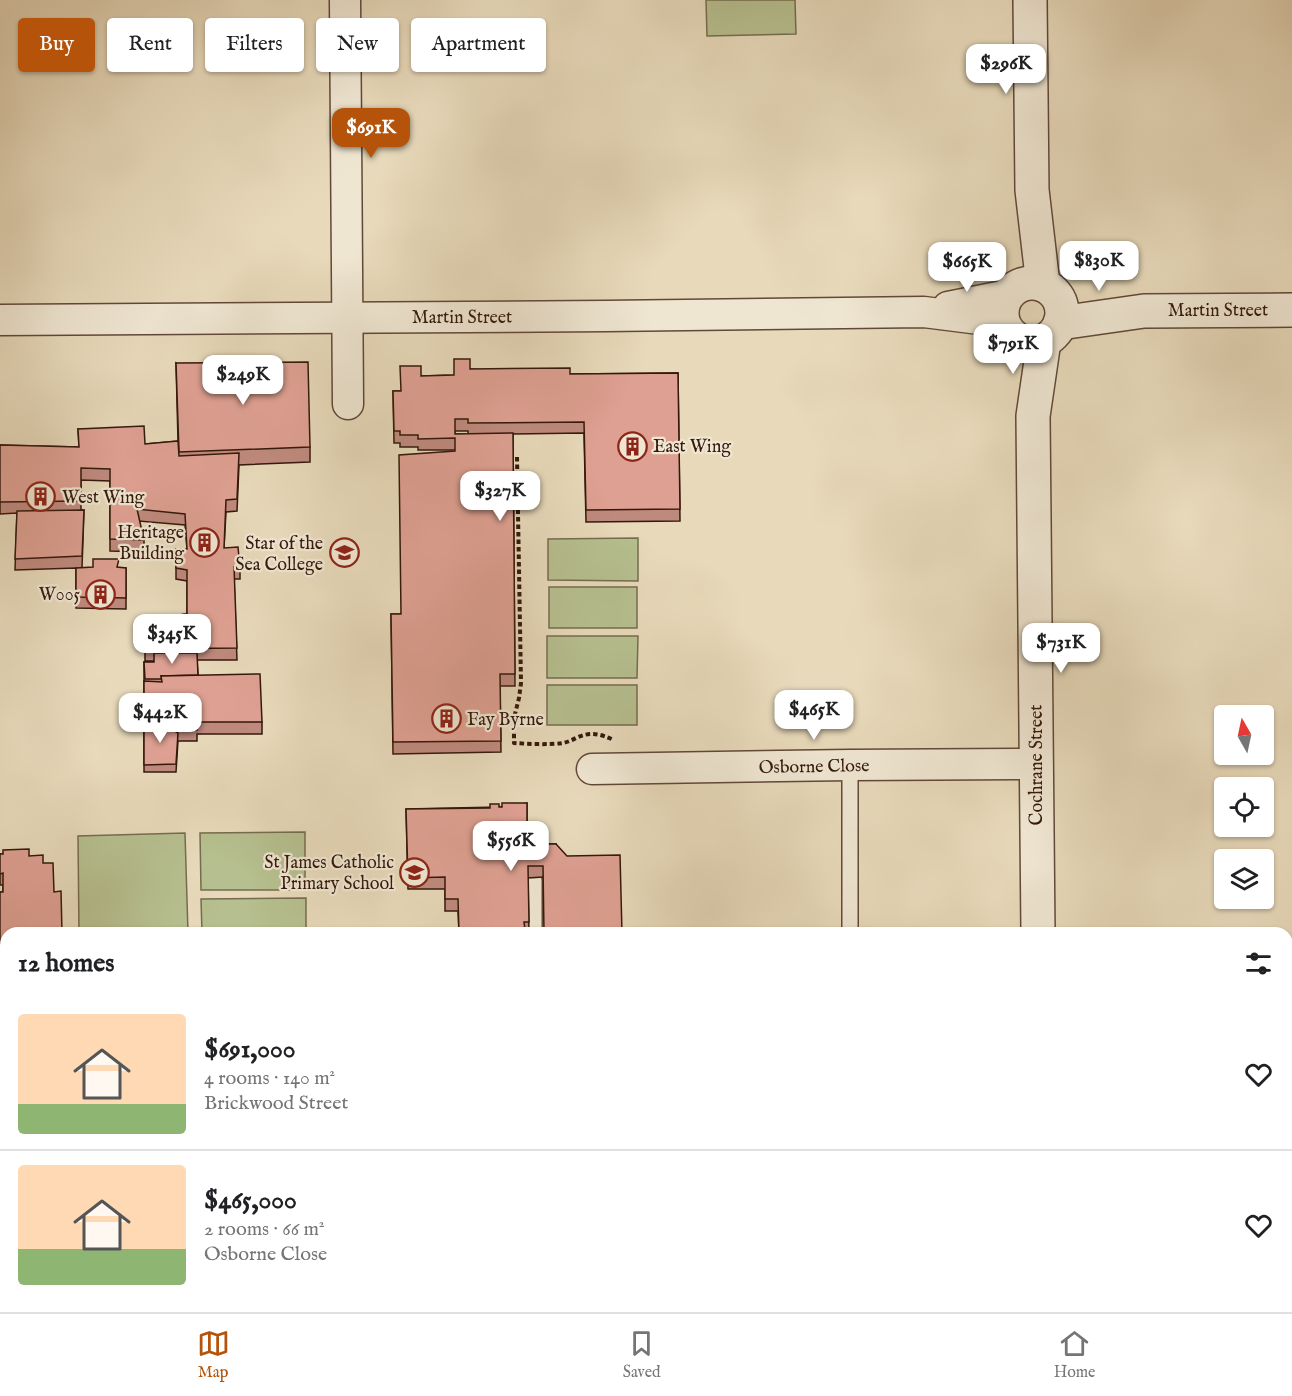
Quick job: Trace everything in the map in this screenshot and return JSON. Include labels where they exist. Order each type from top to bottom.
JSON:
[{"type":"street","points":[[345,0],[348,404]]},
{"type":"street","name":"Cochrane Street","points":[[1030,0],[1038,927]]},
{"type":"street","name":"Martin Street","points":[[0,320],[1292,310]]},
{"type":"street","name":"Osborne Close","points":[[592,769],[1036,764]]},
{"type":"lane","points":[[850,765],[850,927]]},
{"type":"lane","points":[[534,880],[534,927]]},
{"type":"path","points":[[517,457],[521,683],[514,718],[514,743],[559,744],[593,733],[618,742]]},
{"type":"green space","points":[[706,0],[795,0],[796,34],[707,36]]},
{"type":"green space","points":[[638,538],[638,581],[548,580],[548,539]]},
{"type":"green space","points":[[549,587],[637,587],[637,628],[549,628]]},
{"type":"green space","points":[[547,636],[638,636],[637,678],[547,678]]},
{"type":"green space","points":[[547,685],[637,685],[637,725],[547,725]]},
{"type":"green space","points":[[305,832],[305,890],[201,890],[200,833]]},
{"type":"green space","points":[[185,833],[188,927],[79,927],[78,836]]},
{"type":"green space","points":[[306,898],[306,927],[202,927],[201,899]]},
{"type":"building","points":[[454,359],[470,359],[470,369],[570,368],[570,374],[678,373],[680,509],[586,510],[584,422],[468,423],[468,419],[455,419],[455,434],[513,433],[515,674],[500,674],[501,741],[393,742],[391,614],[401,614],[399,455],[455,451],[455,438],[418,439],[418,435],[400,435],[400,431],[394,431],[393,391],[401,391],[400,366],[421,366],[421,376],[454,375]]},
{"type":"building","points":[[308,362],[310,447],[179,452],[176,363]]},
{"type":"building","points":[[144,426],[145,444],[178,441],[179,456],[239,453],[237,499],[226,500],[224,548],[238,547],[240,568],[234,567],[237,648],[145,649],[145,619],[187,614],[187,570],[176,568],[176,549],[187,549],[185,514],[137,509],[144,540],[110,539],[110,469],[81,468],[81,501],[0,502],[0,445],[79,447],[78,429]]},
{"type":"building","points":[[84,510],[82,556],[15,559],[17,511]]},
{"type":"building","name":"W005","points":[[93,559],[119,559],[117,567],[126,568],[126,598],[76,597],[76,568],[93,567]]},
{"type":"building","points":[[154,653],[197,653],[198,675],[145,679],[144,662],[154,662]]},
{"type":"building","points":[[260,674],[262,722],[196,722],[197,730],[178,729],[157,716],[144,716],[144,681],[162,682],[161,676]]},
{"type":"building","points":[[144,720],[157,720],[178,733],[176,764],[144,765]]},
{"type":"building","points":[[502,803],[527,803],[527,836],[519,836],[519,844],[556,844],[567,856],[620,855],[622,927],[544,927],[543,866],[528,866],[529,922],[524,922],[525,927],[459,927],[458,899],[445,899],[445,877],[408,878],[406,809],[490,808],[490,804],[499,804],[499,807],[502,807]]},
{"type":"building","points":[[29,849],[29,856],[43,855],[43,863],[53,863],[54,892],[61,891],[62,927],[0,927],[0,892],[3,892],[3,873],[0,874],[0,854],[3,854],[3,850]]},
{"type":"place","name":"East Wing","points":[[632,446]]},
{"type":"place","name":"West Wing","points":[[41,497]]},
{"type":"place","name":"Heritage Building","points":[[205,542]]},
{"type":"place","name":"Star of the Sea College","points":[[344,553]]},
{"type":"place","name":"W005","points":[[101,594]]},
{"type":"place","name":"Fay Byrne","points":[[446,719]]},
{"type":"place","name":"St James Catholic Primary School","points":[[415,872]]}]
